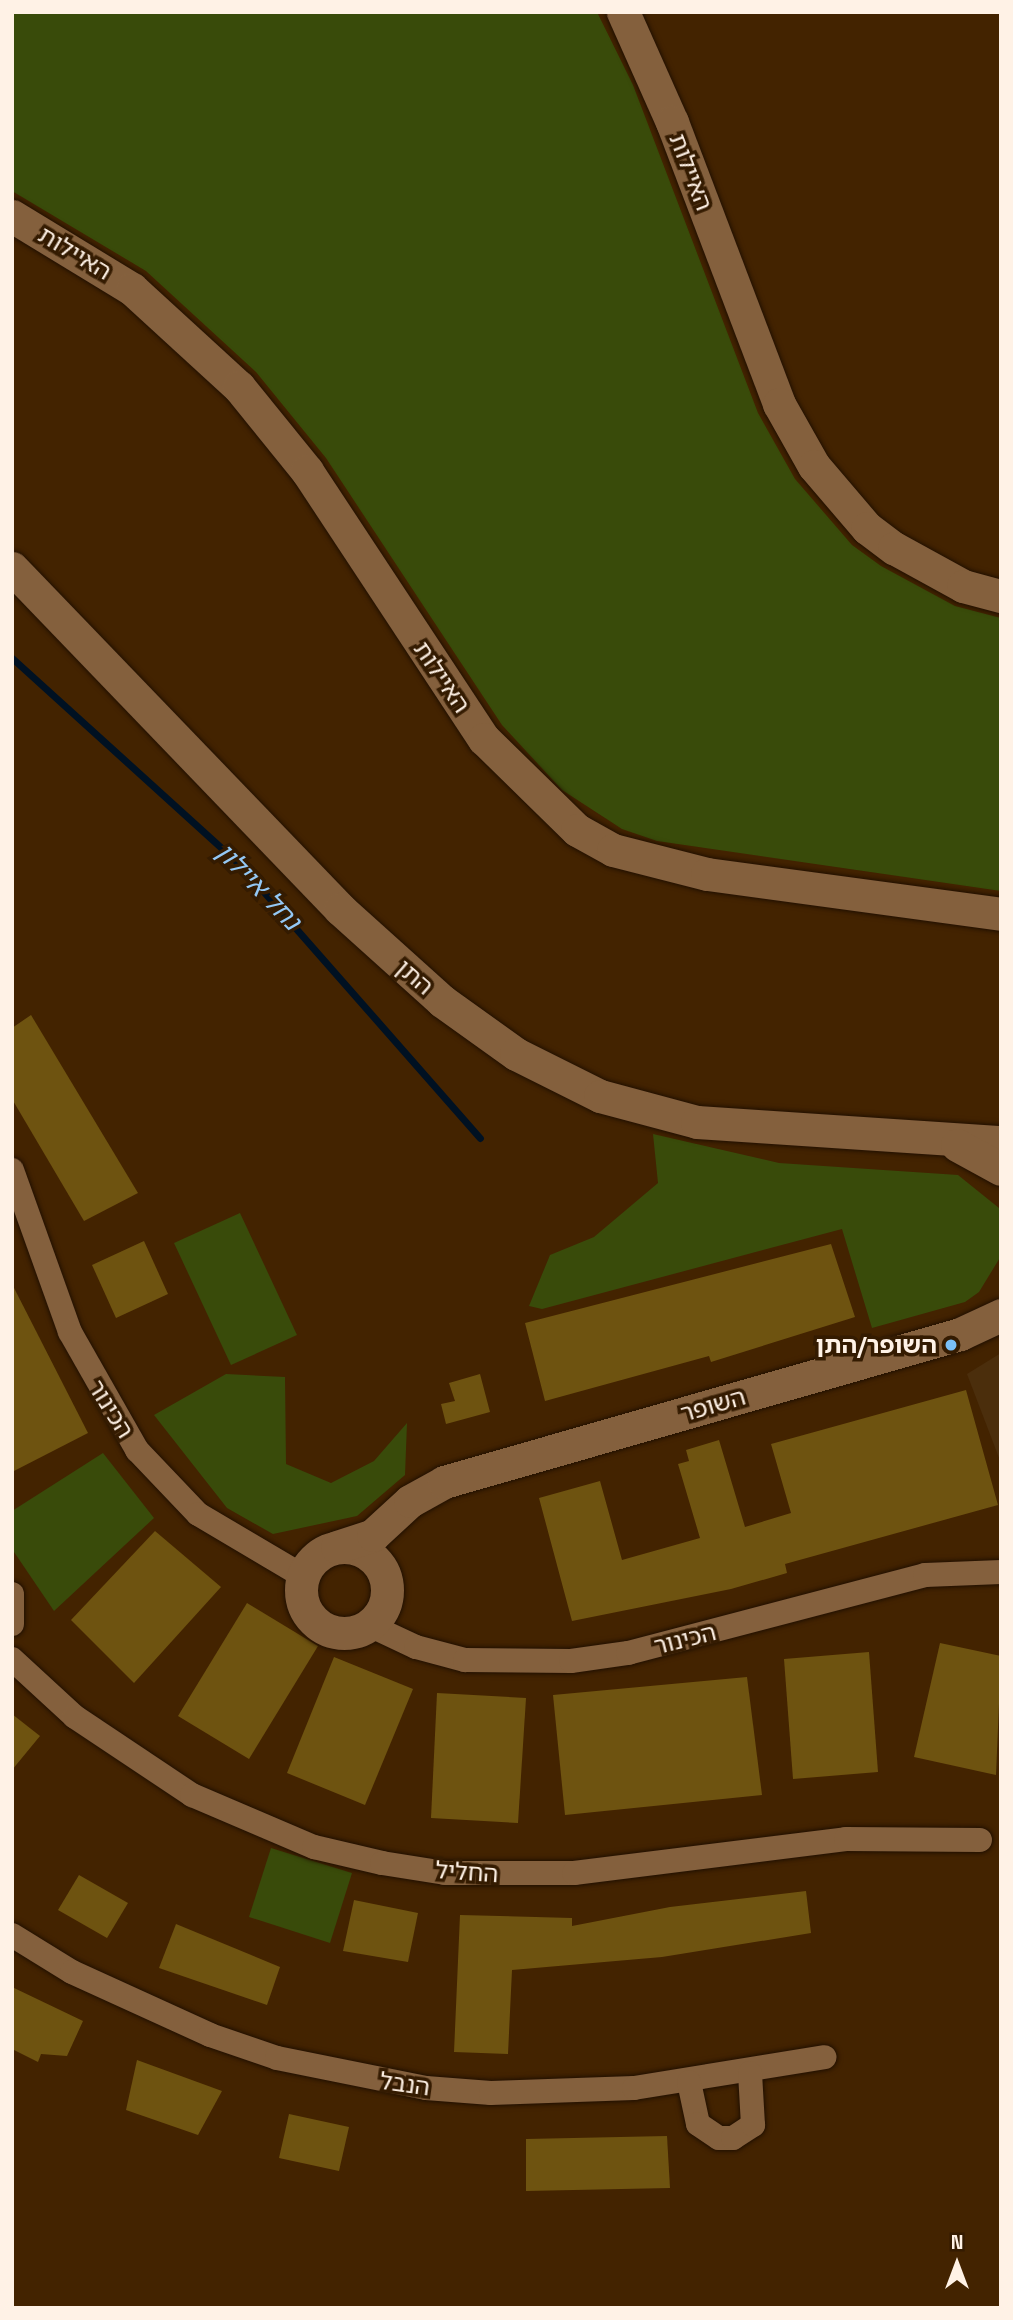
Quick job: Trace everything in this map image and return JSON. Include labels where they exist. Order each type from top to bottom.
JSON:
[{"type":"street","name":"האיילות","points":[[623,12],[672,122],[779,404],[814,466],[867,528],[894,548],[963,586],[1001,596]]},
{"type":"street","name":"האיילות","points":[[12,216],[132,289],[232,378],[307,471],[484,739],[577,830],[613,850],[707,874],[1001,914]]},
{"type":"street","name":"התן","points":[[12,568],[340,909],[442,1001],[516,1054],[600,1096],[697,1122],[948,1143],[1001,1142]]},
{"type":"street","name":"התן","points":[[948,1143],[1001,1169]]},
{"type":"street","name":"הכינור","points":[[12,1170],[70,1332],[137,1450],[206,1520],[303,1576]]},
{"type":"street","name":"השופר","points":[[337,1547],[378,1532],[423,1492],[960,1334],[1001,1315]]},
{"type":"street","points":[[386,1583],[369,1555],[337,1547],[313,1559],[303,1576],[303,1603],[318,1625],[344,1633],[369,1625],[385,1603],[386,1583],[397,1536],[423,1492]]},
{"type":"street","name":"הכינור","points":[[369,1625],[465,1660],[572,1661],[628,1653],[925,1575],[1001,1572]]},
{"type":"street","points":[[12,1594],[12,1624]]},
{"type":"street","name":"החליל","points":[[12,1659],[75,1717],[192,1795],[278,1834],[382,1863],[458,1873],[574,1873],[846,1839],[980,1840]]},
{"type":"street","name":"הנבל","points":[[12,1935],[143,2008],[265,2054],[347,2075],[491,2093],[689,2082],[750,2073],[825,2057]]},
{"type":"street","points":[[689,2082],[698,2124],[719,2138],[733,2138],[753,2125],[750,2073]]},
{"type":"shaded area","points":[[1001,1353],[1001,1463],[967,1374]]},
{"type":"green space","points":[[12,12],[597,12],[633,85],[758,413],[795,479],[852,545],[881,566],[955,606],[1001,618],[1001,891],[657,841],[622,829],[562,790],[502,725],[326,458],[256,372],[146,271],[12,191]]},
{"type":"green space","points":[[653,1134],[779,1163],[958,1175],[999,1208],[1001,1256],[979,1292],[965,1302],[872,1328],[842,1229],[542,1309],[529,1306],[550,1255],[594,1237],[658,1183]]},
{"type":"green space","points":[[240,1213],[297,1335],[231,1365],[174,1243]]},
{"type":"green space","points":[[226,1374],[285,1377],[286,1464],[331,1483],[374,1461],[407,1423],[405,1475],[357,1516],[273,1534],[227,1508],[154,1415]]},
{"type":"green space","points":[[103,1453],[154,1518],[54,1611],[12,1549],[12,1511]]},
{"type":"green space","points":[[271,1848],[352,1873],[330,1943],[249,1917]]},
{"type":"building","points":[[31,1015],[138,1193],[84,1221],[12,1099],[12,1028]]},
{"type":"building","points":[[144,1241],[168,1294],[116,1318],[92,1265]]},
{"type":"building","points":[[831,1244],[855,1317],[711,1362],[709,1356],[545,1401],[525,1323]]},
{"type":"building","points":[[12,1284],[88,1433],[12,1472]]},
{"type":"building","points":[[480,1374],[490,1412],[446,1424],[441,1404],[455,1401],[449,1383]]},
{"type":"building","points":[[966,1390],[998,1505],[785,1564],[787,1573],[731,1589],[572,1621],[539,1498],[600,1481],[622,1560],[700,1538],[678,1464],[689,1461],[686,1450],[719,1440],[745,1527],[791,1513],[771,1444]]},
{"type":"building","points":[[155,1531],[221,1587],[134,1683],[71,1620]]},
{"type":"building","points":[[247,1603],[318,1646],[249,1759],[178,1716]]},
{"type":"building","points":[[940,1643],[1001,1656],[996,1775],[914,1757]]},
{"type":"building","points":[[869,1652],[878,1772],[793,1779],[784,1659]]},
{"type":"building","points":[[334,1657],[413,1689],[365,1805],[287,1773]]},
{"type":"building","points":[[747,1677],[762,1795],[565,1815],[553,1695]]},
{"type":"building","points":[[437,1693],[526,1698],[518,1823],[431,1818]]},
{"type":"building","points":[[12,1714],[40,1736],[12,1770]]},
{"type":"building","points":[[79,1875],[128,1903],[107,1938],[58,1910]]},
{"type":"building","points":[[806,1891],[811,1933],[662,1957],[512,1970],[508,2054],[454,2052],[460,1915],[572,1918],[572,1926],[670,1907]]},
{"type":"building","points":[[354,1900],[418,1913],[408,1962],[343,1951]]},
{"type":"building","points":[[176,1924],[280,1967],[267,2005],[159,1968]]},
{"type":"building","points":[[12,1987],[83,2021],[67,2056],[41,2054],[38,2062],[12,2049]]},
{"type":"building","points":[[137,2060],[222,2091],[198,2135],[126,2110]]},
{"type":"building","points":[[289,2114],[349,2127],[339,2171],[279,2158]]},
{"type":"building","points":[[667,2136],[670,2188],[526,2191],[526,2139]]},
{"type":"waterway","name":"נחל איילון","points":[[12,658],[241,866],[480,1138]]},
{"type":"place","name":"השופר/התן","points":[[951,1345]]}]
